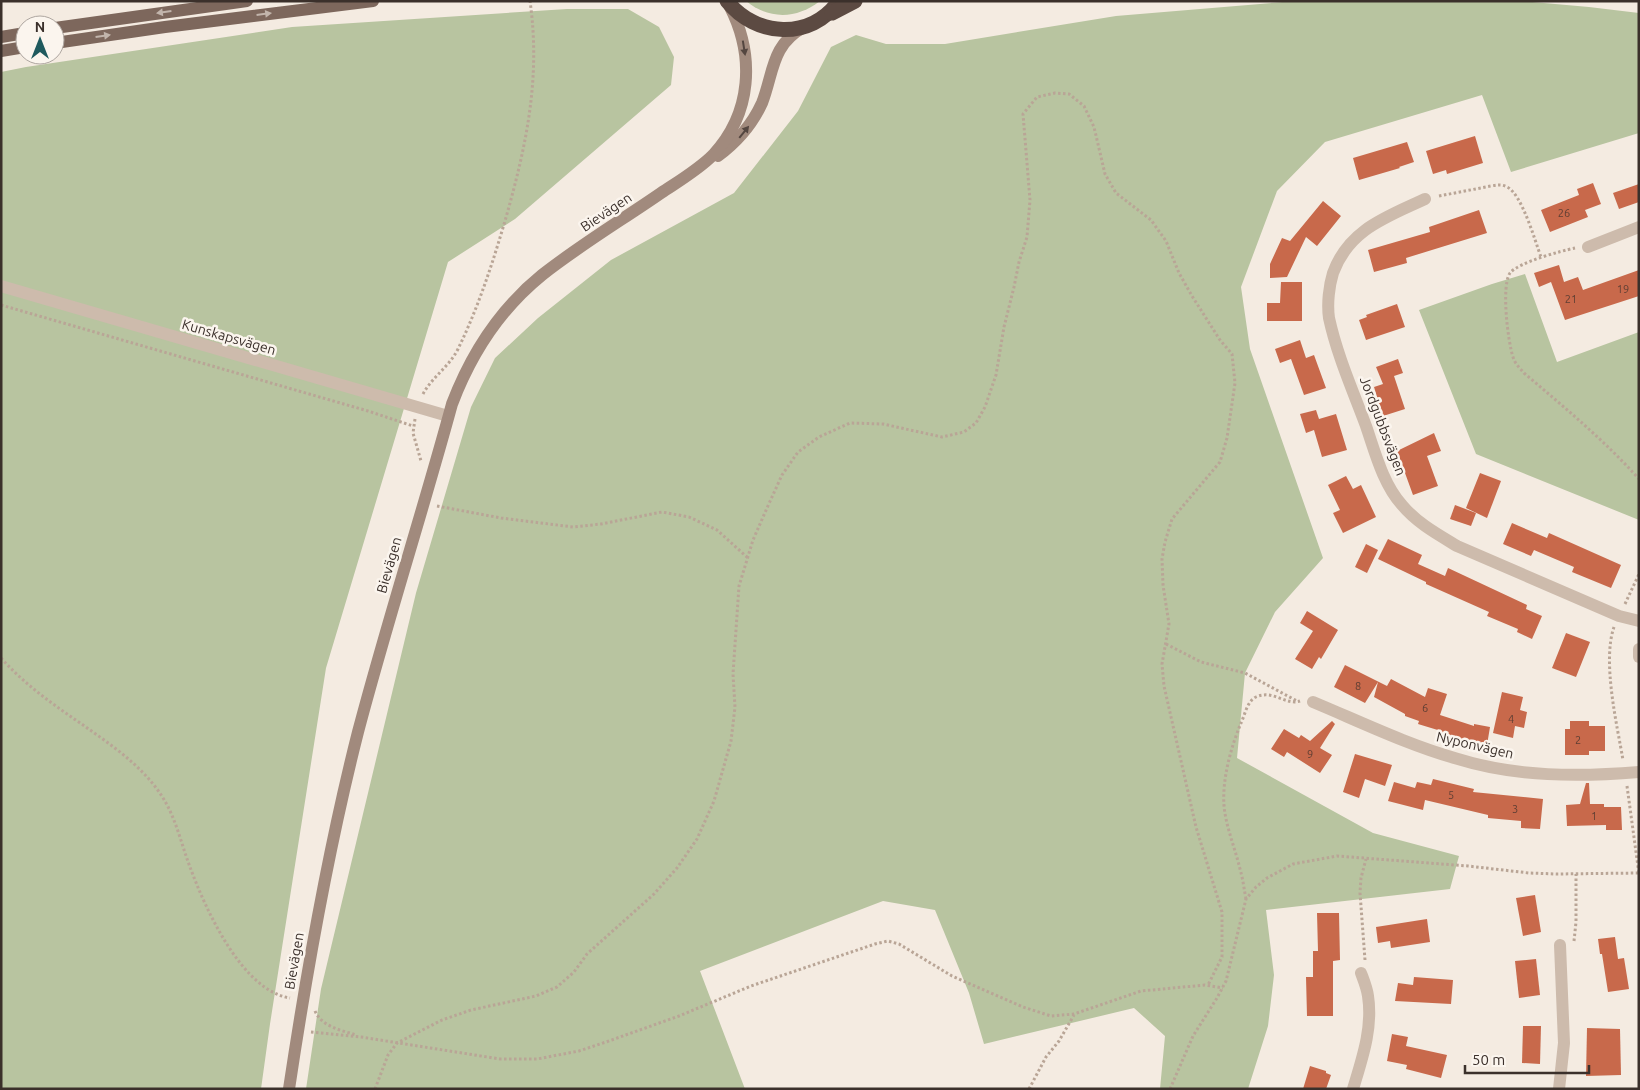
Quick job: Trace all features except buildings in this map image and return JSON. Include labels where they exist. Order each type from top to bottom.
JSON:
[{"type":"highway","points":[[812,23],[826,15],[839,1]]},
{"type":"highway","points":[[727,2],[742,17],[764,27],[785,30],[812,23],[855,1]]},
{"type":"main road","points":[[65,27],[247,1]]},
{"type":"main road","points":[[65,41],[174,25],[373,1]]},
{"type":"main road","points":[[1,36],[15,34]]},
{"type":"main road","points":[[1,51],[15,49]]},
{"type":"street","name":"Bievägen","points":[[706,161],[722,144],[733,126],[741,106],[746,85],[747,64],[744,42],[737,21],[727,2]]},
{"type":"street","name":"Bievägen","points":[[289,1089],[324,880],[347,776],[391,610],[458,387],[477,351],[498,321],[522,294],[559,263],[706,161],[725,152],[747,130],[762,102],[778,52],[791,36],[812,23]]},
{"type":"street","name":"Jordgubbsvägen","points":[[1425,199],[1363,230],[1345,250],[1333,273],[1329,296],[1329,316],[1336,341],[1387,483],[1400,504],[1416,519],[1432,532],[1456,546],[1619,616],[1639,621]]},
{"type":"street","points":[[1588,247],[1639,227]]},
{"type":"street","name":"Kunskapsvägen","points":[[1,286],[448,416]]},
{"type":"street","points":[[1639,649],[1639,656]]},
{"type":"street","name":"Nyponvägen","points":[[1313,702],[1378,731],[1468,762],[1496,768],[1564,775],[1639,772]]},
{"type":"street","points":[[1559,1089],[1564,1043],[1560,945]]},
{"type":"street","points":[[1353,1089],[1364,1056],[1370,1017],[1368,995],[1361,973]]},
{"type":"path","points":[[1,305],[368,411],[413,426],[428,385],[450,362],[471,320],[492,264],[516,182],[533,94],[534,43],[530,1]]},
{"type":"path","points":[[375,1089],[388,1055],[397,1043],[442,1020],[471,1010],[536,996],[557,987],[574,972],[587,954],[654,894],[677,868],[697,839],[714,801],[731,741],[735,706],[733,674],[740,586],[753,540],[782,475],[798,452],[819,436],[850,423],[883,424],[942,437],[964,432],[976,423],[985,407],[996,375],[1004,327],[1019,262],[1027,238],[1030,200],[1023,114],[1037,97],[1055,93],[1069,94],[1084,106],[1094,126],[1105,174],[1116,193],[1152,220],[1166,241],[1192,296],[1220,340],[1232,354],[1235,383],[1227,438],[1220,462],[1172,519],[1162,558],[1163,584],[1169,624],[1162,664],[1164,686],[1196,827],[1222,912],[1222,957],[1208,985]]},
{"type":"path","points":[[1425,199],[1491,186],[1507,186],[1520,201],[1541,257]]},
{"type":"path","points":[[1588,247],[1568,249],[1541,257],[1512,271],[1506,283],[1509,340],[1515,361],[1524,373],[1620,457],[1639,479]]},
{"type":"path","points":[[423,503],[501,518],[573,527],[601,524],[662,512],[689,517],[717,530],[748,558]]},
{"type":"path","points":[[1246,899],[1267,878],[1293,864],[1337,856],[1458,865],[1529,873],[1639,874],[1610,664],[1611,636],[1639,574]]},
{"type":"path","points":[[1166,644],[1201,662],[1245,673],[1299,702]]},
{"type":"path","points":[[1,658],[37,692],[117,748],[150,780],[169,808],[205,904],[238,961],[250,974],[273,992],[283,997],[314,1002],[314,1008],[318,1017],[324,1023],[361,1037]]},
{"type":"path","points":[[1170,1089],[1193,1036],[1223,988],[1231,966],[1246,899],[1240,869],[1227,826],[1224,806],[1225,783],[1235,741],[1250,702],[1254,698],[1268,694],[1292,702],[1299,702],[1301,700],[1313,702]]},
{"type":"path","points":[[1361,973],[1366,956],[1360,893],[1366,859]]},
{"type":"path","points":[[1560,945],[1570,944],[1575,938],[1576,874]]},
{"type":"path","points":[[298,1031],[361,1037],[500,1059],[537,1059],[579,1051],[606,1042],[679,1016],[751,986],[875,944],[888,942],[905,946],[952,976],[1023,1007],[1051,1016],[1074,1014],[1141,991],[1208,985],[1223,988]]},
{"type":"path","points":[[1029,1089],[1046,1057],[1059,1041],[1074,1014]]},
{"type":"green space","points":[[746,1],[820,1],[802,11],[783,15],[764,12]]},
{"type":"green space","points":[[1295,1],[1520,1],[1639,13],[1639,133],[1511,172],[1482,95],[1325,142],[1277,191],[1241,287],[1250,349],[1323,558],[1275,612],[1245,673],[1237,758],[1373,833],[1459,856],[1450,889],[1266,910],[1274,975],[1268,1026],[1248,1089],[1160,1089],[1165,1036],[1134,1008],[984,1044],[969,993],[935,910],[883,901],[700,971],[745,1089],[306,1089],[321,989],[416,593],[471,407],[495,358],[538,318],[611,260],[734,193],[798,111],[831,47],[856,35],[886,44],[945,44],[1116,16]]},
{"type":"green space","points":[[567,9],[628,9],[659,27],[674,57],[671,85],[515,219],[448,262],[326,668],[261,1089],[1,1089],[1,72],[39,65],[65,65],[65,61],[292,27]]},
{"type":"green space","points":[[1525,274],[1557,362],[1639,332],[1639,520],[1476,454],[1419,310]]}]
